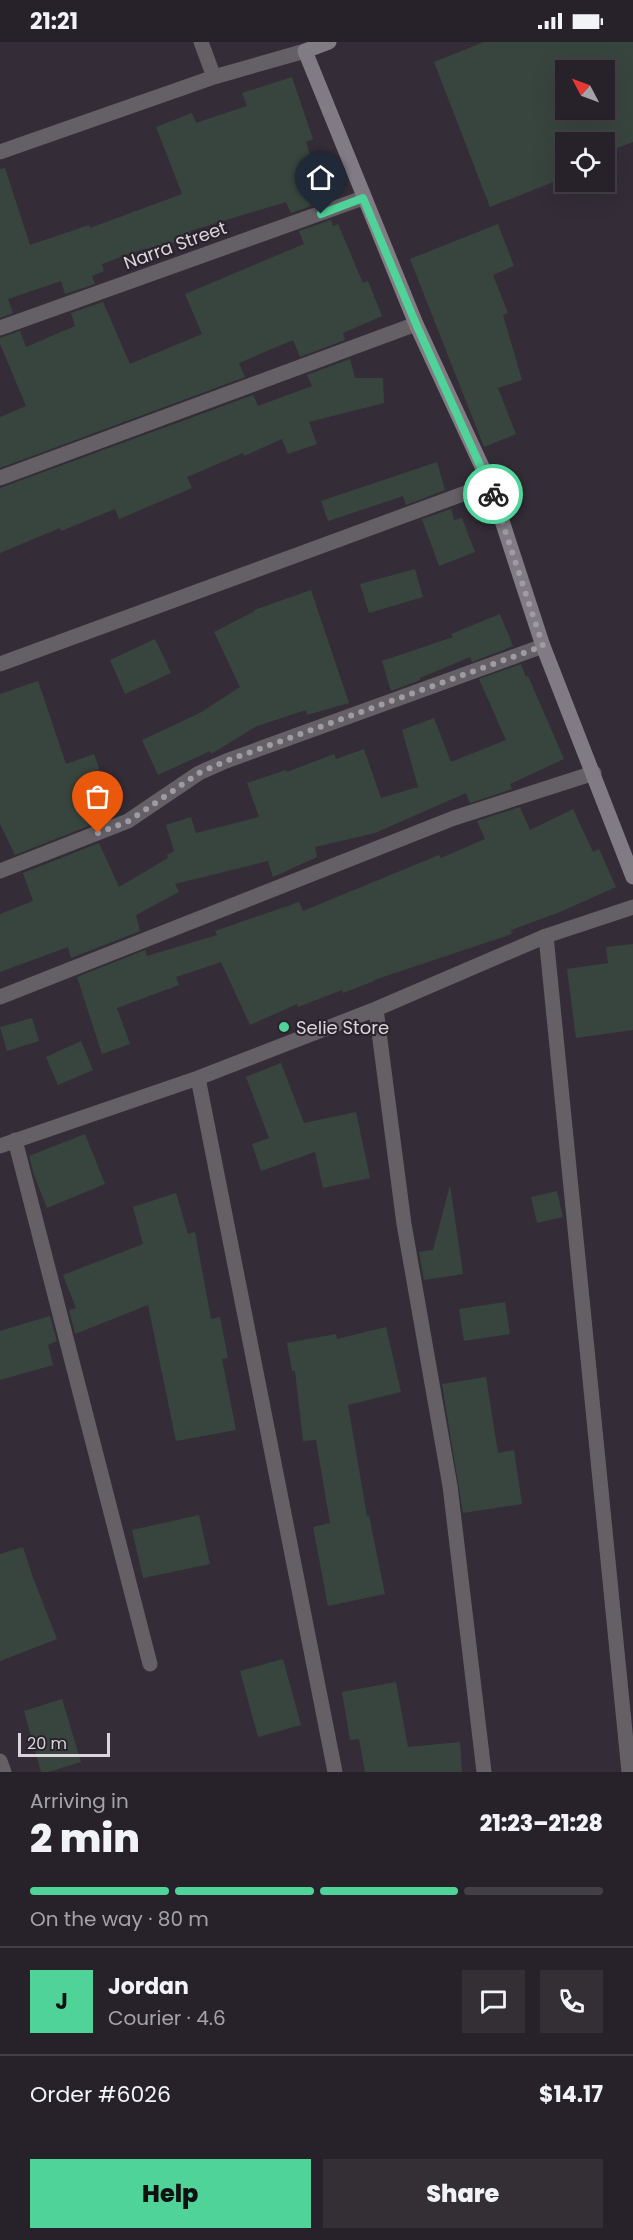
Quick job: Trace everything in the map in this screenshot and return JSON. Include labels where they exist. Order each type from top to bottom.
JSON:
[{"type":"main road","points":[[329,42],[305,51],[416,324],[490,483],[543,646],[633,877]]},
{"type":"street","points":[[201,42],[214,76]]},
{"type":"street","points":[[0,152],[214,76],[305,51]]},
{"type":"street","name":"Narra Street","points":[[0,328],[363,198]]},
{"type":"street","points":[[0,478],[416,324]]},
{"type":"street","points":[[0,664],[490,483]]},
{"type":"street","points":[[0,871],[129,821],[199,773],[226,761],[543,646]]},
{"type":"street","points":[[0,998],[454,818],[594,773]]},
{"type":"street","points":[[0,1146],[198,1078],[376,1009],[546,936],[633,907]]},
{"type":"street","points":[[546,936],[629,1772]]},
{"type":"street","points":[[376,1009],[404,1224],[450,1486],[484,1772]]},
{"type":"street","points":[[198,1078],[336,1772]]},
{"type":"street","points":[[15,1140],[150,1664]]},
{"type":"street","points":[[0,1761],[3,1772]]},
{"type":"building","points":[[484,42],[633,42],[633,142],[615,149],[615,132],[555,132],[555,181],[490,207],[434,62]]},
{"type":"building","points":[[292,77],[313,139],[306,142],[325,201],[291,213],[286,202],[190,231],[191,237],[147,251],[146,248],[102,264],[104,271],[92,276],[95,284],[65,294],[61,281],[8,299],[13,313],[0,318],[0,169],[5,168],[30,245],[89,225],[90,228],[182,194],[156,127],[192,113],[196,123],[247,106],[242,93]]},
{"type":"building","points":[[331,220],[333,226],[338,224],[363,283],[368,281],[382,316],[343,333],[345,340],[300,357],[293,340],[239,363],[245,377],[0,468],[0,417],[26,406],[0,344],[0,338],[20,331],[26,347],[75,326],[71,313],[103,302],[130,364],[202,334],[185,294],[304,244],[299,231]]},
{"type":"building","points":[[498,224],[514,266],[493,275],[508,313],[503,315],[522,380],[498,388],[516,434],[484,447],[410,259]]},
{"type":"building","points":[[350,359],[355,378],[383,378],[384,403],[309,422],[317,444],[288,454],[282,439],[187,477],[192,488],[119,519],[115,509],[61,531],[60,528],[0,553],[0,488],[253,395],[258,406],[312,386],[307,375]]},
{"type":"building","points":[[437,462],[445,490],[406,505],[403,496],[328,521],[321,501]]},
{"type":"building","points":[[451,509],[454,520],[462,518],[475,552],[439,566],[422,519]]},
{"type":"building","points":[[415,569],[423,597],[369,613],[360,584]]},
{"type":"building","points":[[311,590],[349,703],[307,715],[306,710],[257,726],[211,754],[210,751],[158,775],[142,740],[200,713],[240,687],[214,632],[254,610]]},
{"type":"building","points":[[500,614],[513,646],[472,662],[470,657],[391,691],[382,661],[453,637],[451,634]]},
{"type":"building","points":[[155,639],[171,673],[125,694],[110,660]]},
{"type":"building","points":[[521,664],[564,759],[510,784],[512,789],[470,803],[466,793],[375,833],[315,847],[317,857],[273,877],[268,861],[175,884],[179,892],[136,915],[140,931],[71,958],[68,947],[0,972],[0,914],[33,901],[23,873],[99,843],[119,887],[168,858],[167,855],[174,851],[166,825],[191,817],[196,833],[259,817],[247,783],[286,770],[287,772],[334,754],[336,759],[364,749],[381,798],[418,787],[402,730],[434,718],[451,762],[506,740],[479,679]]},
{"type":"building","points":[[38,681],[66,764],[94,754],[110,800],[84,809],[91,825],[15,855],[0,824],[0,694]]},
{"type":"building","points":[[520,807],[530,830],[573,809],[593,852],[599,849],[616,887],[560,912],[511,930],[512,934],[374,980],[343,993],[342,990],[298,1007],[297,1004],[250,1025],[221,962],[176,977],[179,985],[117,1008],[130,1044],[102,1054],[77,977],[145,950],[147,956],[217,935],[215,931],[299,902],[303,911],[439,855],[441,858],[485,839],[477,821]]},
{"type":"building","points":[[633,944],[633,1030],[576,1038],[567,969],[608,963],[606,947]]},
{"type":"building","points":[[32,1018],[39,1041],[7,1051],[0,1027]]},
{"type":"building","points":[[81,1041],[93,1070],[58,1085],[46,1057]]},
{"type":"building","points":[[281,1063],[304,1123],[356,1112],[370,1178],[323,1188],[315,1152],[261,1171],[252,1144],[269,1138],[246,1077]]},
{"type":"building","points":[[85,1134],[105,1184],[47,1208],[29,1156]]},
{"type":"building","points":[[450,1185],[463,1274],[424,1280],[419,1252],[433,1250]]},
{"type":"building","points":[[557,1191],[563,1217],[537,1223],[531,1197]]},
{"type":"building","points":[[176,1193],[188,1234],[195,1232],[211,1319],[220,1317],[228,1358],[222,1359],[236,1430],[176,1441],[148,1305],[75,1334],[69,1310],[76,1308],[63,1275],[143,1244],[133,1207]]},
{"type":"building","points":[[505,1302],[510,1334],[464,1341],[459,1309]]},
{"type":"building","points":[[50,1316],[57,1341],[48,1345],[53,1365],[0,1380],[0,1331]]},
{"type":"building","points":[[386,1327],[401,1392],[348,1405],[367,1516],[369,1516],[385,1594],[328,1606],[313,1527],[330,1523],[316,1440],[303,1441],[295,1371],[292,1371],[287,1343],[336,1334],[337,1339]]},
{"type":"building","points":[[486,1377],[498,1453],[514,1450],[522,1504],[463,1513],[442,1384]]},
{"type":"building","points":[[199,1515],[210,1564],[143,1578],[132,1530]]},
{"type":"building","points":[[23,1547],[57,1639],[0,1661],[0,1554]]},
{"type":"building","points":[[283,1659],[301,1725],[258,1737],[240,1671]]},
{"type":"building","points":[[396,1682],[408,1747],[460,1742],[462,1772],[365,1772],[359,1739],[350,1740],[342,1692]]},
{"type":"building","points":[[62,1699],[81,1762],[41,1772],[24,1711]]},
{"type":"way so far","points":[[98,833],[129,821],[199,773],[226,761],[543,646],[493,494]]},
{"type":"place","name":"Selie Store","points":[[284,1027]]},
{"type":"route","points":[[321,214],[363,198],[416,324],[490,483],[493,494]]}]
